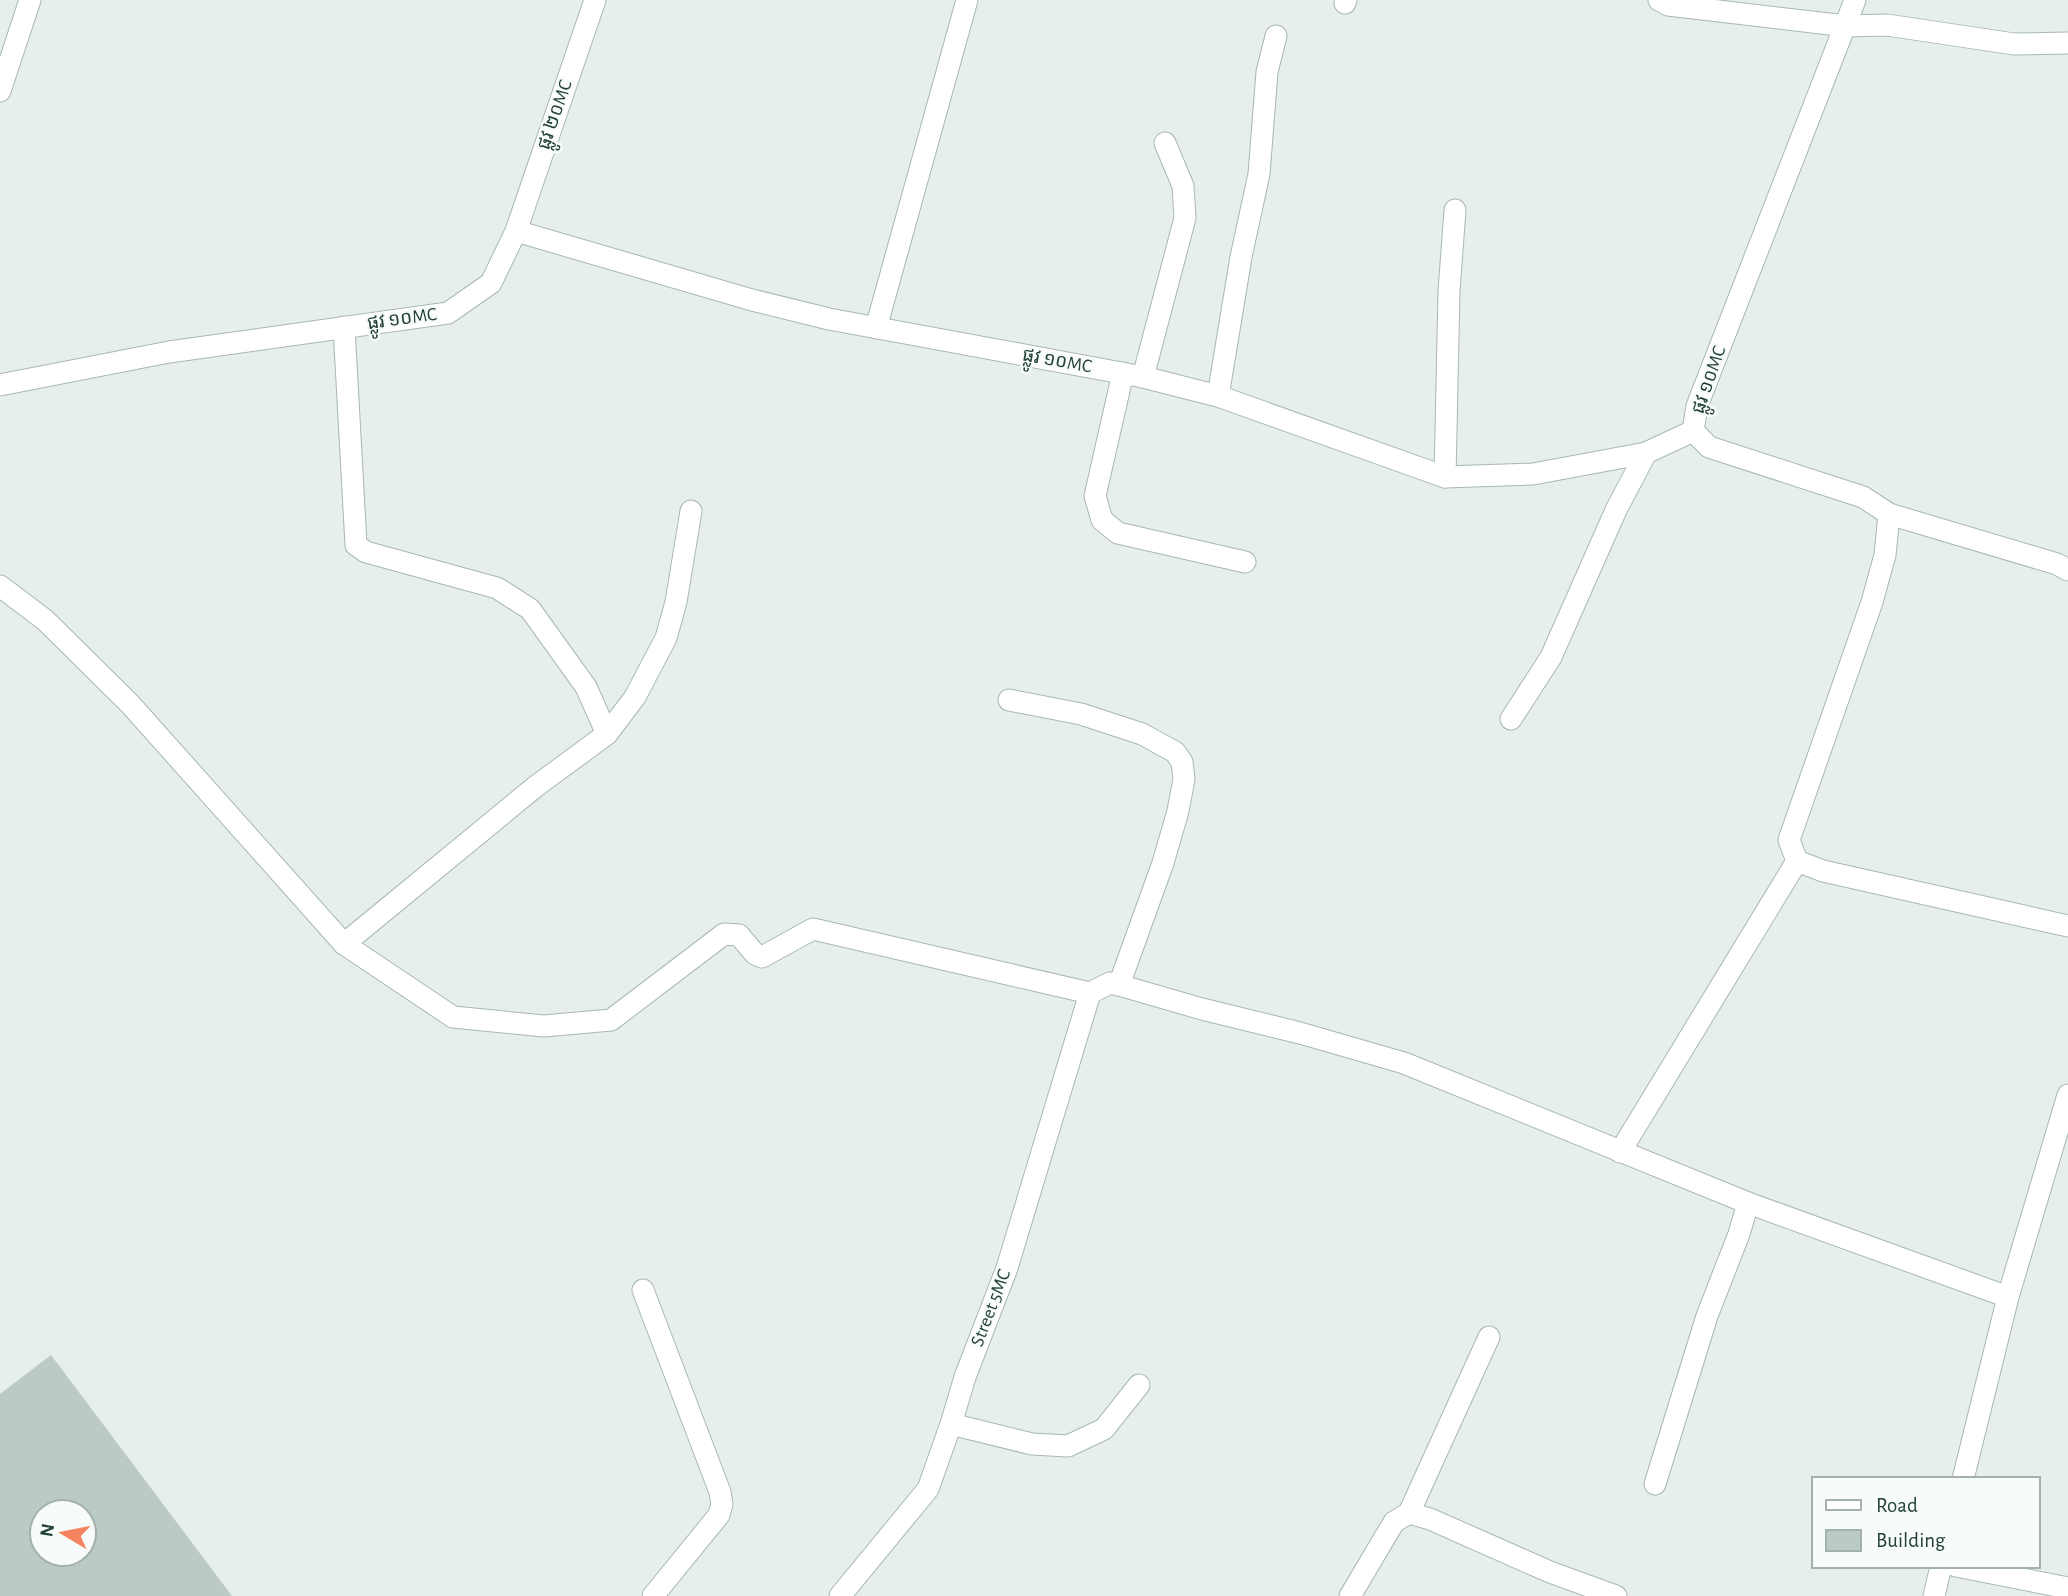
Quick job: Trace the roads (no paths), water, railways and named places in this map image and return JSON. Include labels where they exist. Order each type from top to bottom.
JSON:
[{"type":"street","points":[[0,91],[30,0]]},
{"type":"street","name":"ផ្លូវ ២០MC","points":[[516,231],[595,0]]},
{"type":"street","points":[[876,328],[967,0]]},
{"type":"street","points":[[1659,0],[1668,5],[1846,26],[1887,25],[2014,44],[2068,43]]},
{"type":"street","name":"ផ្លូវ ១០MC","points":[[0,385],[169,352],[448,313],[491,283],[516,231],[752,300],[876,328],[1133,375],[1219,396],[1444,477],[1533,474],[1646,453],[1693,431],[1697,406],[1856,0]]},
{"type":"street","points":[[1219,396],[1241,257],[1259,174],[1267,72],[1276,36]]},
{"type":"street","points":[[1165,143],[1183,186],[1185,218],[1095,496],[1102,520],[1118,533],[1245,562]]},
{"type":"street","points":[[1444,477],[1449,304],[1455,210]]},
{"type":"street","points":[[344,327],[356,545],[366,552],[497,588],[530,609],[586,687],[607,734]]},
{"type":"street","points":[[1693,431],[1709,447],[1863,497],[1889,514],[2057,564],[2068,570]]},
{"type":"street","points":[[1511,719],[1551,657],[1616,510],[1646,453]]},
{"type":"street","points":[[344,944],[535,787],[607,734],[635,697],[666,638],[677,602],[691,511]]},
{"type":"street","points":[[1620,1152],[1797,861],[1790,840],[1872,602],[1885,555],[1889,514]]},
{"type":"street","points":[[0,586],[45,620],[130,704],[344,944],[453,1017],[544,1026],[611,1020],[724,934],[739,935],[755,954],[762,957],[813,929],[1090,993],[1110,984],[1119,985],[1404,1063],[1748,1203],[2008,1297]]},
{"type":"street","points":[[1009,700],[1081,714],[1142,734],[1175,752],[1182,762],[1184,779],[1178,811],[1163,863],[1119,985]]},
{"type":"street","points":[[1797,861],[1823,871],[2068,926]]},
{"type":"street","name":"Street 5MC","points":[[840,1596],[929,1489],[965,1377],[1007,1268],[1090,993]]},
{"type":"street","points":[[1963,1477],[2008,1297],[2068,1095]]},
{"type":"street","points":[[1655,1484],[1707,1316],[1739,1234],[1748,1203]]},
{"type":"street","points":[[643,1290],[720,1492],[722,1504],[719,1516],[653,1596]]},
{"type":"street","points":[[1350,1596],[1394,1522],[1409,1513],[1489,1337]]},
{"type":"street","points":[[951,1424],[1032,1444],[1068,1446],[1104,1429],[1139,1385]]},
{"type":"street","points":[[1409,1513],[1430,1519],[1550,1572],[1616,1596]]},
{"type":"street","points":[[1934,1596],[1941,1568]]},
{"type":"street","points":[[1966,1568],[2068,1588]]}]
